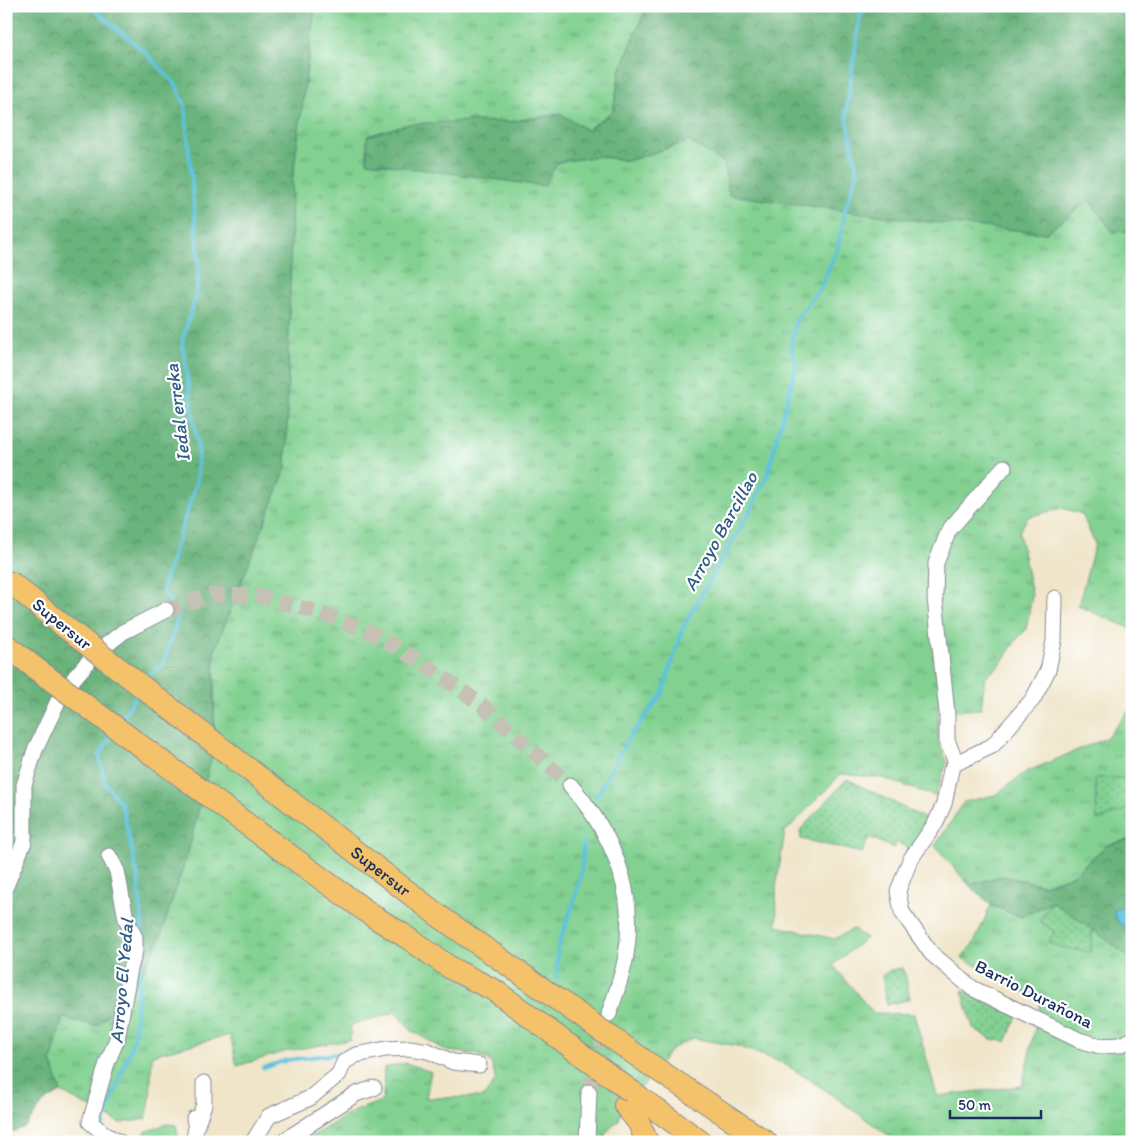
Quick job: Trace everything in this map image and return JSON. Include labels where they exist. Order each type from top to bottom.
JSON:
[{"type":"highway","name":"Supersur","points":[[11,583],[65,627],[439,916],[649,1064],[766,1142]]},
{"type":"highway","points":[[6,645],[271,842],[373,916],[452,969],[484,1000],[628,1099],[701,1142]]},
{"type":"highway","points":[[628,1099],[647,1142]]},
{"type":"street","points":[[1004,467],[949,530],[936,563],[935,598],[947,713],[947,740],[956,763],[992,746],[1033,699],[1048,670],[1054,641],[1055,598]]},
{"type":"street","points":[[6,886],[24,842],[24,785],[35,750],[58,701],[95,654],[123,632],[166,610]]},
{"type":"street","name":"Barrio Durañona","points":[[956,763],[951,770],[944,804],[935,824],[910,860],[898,891],[902,912],[931,953],[972,988],[1079,1040],[1100,1046],[1119,1045],[1132,1040]]},
{"type":"street","points":[[570,786],[586,803],[604,831],[618,860],[626,888],[627,954],[608,1014]]},
{"type":"street","points":[[107,1135],[90,1122],[117,1039],[135,951],[135,937],[126,919],[117,871],[109,856]]},
{"type":"street","points":[[253,1142],[269,1116],[310,1098],[339,1074],[344,1062],[356,1055],[386,1049],[410,1048],[428,1051],[453,1062],[479,1065]]},
{"type":"street","points":[[194,1128],[204,1104],[204,1082]]},
{"type":"street","points":[[282,1142],[356,1094],[374,1088]]},
{"type":"street","points":[[587,1142],[589,1092]]},
{"type":"green space","points":[[6,6],[315,6],[292,183],[286,468],[214,652],[214,747],[189,849],[159,941],[131,992],[96,1026],[63,1018],[51,1061],[61,1092],[44,1102],[25,1127],[6,1134],[6,732],[9,667],[6,652]]},
{"type":"green space","points":[[315,6],[647,6],[620,71],[613,111],[587,130],[561,114],[508,122],[469,121],[558,162],[600,156],[628,161],[689,141],[724,163],[992,227],[1046,233],[1089,200],[1112,231],[1132,232],[1132,629],[1078,606],[1095,544],[1082,514],[1062,508],[1028,517],[1019,532],[1032,595],[1026,630],[1017,639],[999,666],[985,677],[981,709],[938,712],[938,740],[947,762],[935,796],[883,778],[841,774],[785,832],[776,887],[777,926],[835,939],[853,929],[866,938],[833,965],[873,1013],[914,1014],[937,1096],[1022,1086],[1041,1001],[962,958],[974,943],[991,905],[1021,917],[1052,902],[1040,920],[1056,932],[1048,942],[1091,952],[1092,929],[1132,960],[1132,1142],[898,1142],[783,1063],[737,1046],[693,1038],[672,1049],[620,1115],[619,1120],[605,1134],[606,1142],[302,1142],[353,1112],[383,1100],[384,1068],[406,1063],[431,1072],[426,1098],[483,1097],[496,1080],[491,1062],[476,1054],[447,1051],[412,1031],[396,1012],[351,1025],[350,1040],[287,1051],[237,1066],[230,1035],[152,1055],[150,1099],[146,1119],[120,1123],[61,1092],[51,1061],[63,1017],[214,747],[214,652],[286,468],[292,183]]},
{"type":"green space","points":[[647,6],[1132,6],[1132,232],[1112,231],[1089,200],[1046,233],[929,222],[729,195],[724,163],[689,141],[628,161],[600,156],[558,162],[544,186],[367,162],[367,136],[408,124],[469,121],[508,122],[561,114],[587,130],[613,111],[620,71]]},
{"type":"green space","points":[[1132,707],[1132,839],[1107,845],[1073,875],[1044,885],[1002,876],[969,885],[935,846],[964,802],[995,795],[1026,772],[1106,738]]},
{"type":"green space","points":[[1095,778],[1132,778],[1132,808],[1097,820]]},
{"type":"green space","points":[[847,779],[928,820],[912,851],[897,842],[894,848],[869,837],[862,853],[801,839],[800,830]]},
{"type":"green space","points":[[1132,839],[1132,960],[1114,945],[1052,902],[1021,917],[991,905],[969,885],[1002,876],[1044,885],[1073,875],[1107,845]]},
{"type":"green space","points":[[1052,902],[1092,929],[1091,952],[1061,947],[1048,942],[1055,932],[1040,921]]},
{"type":"green space","points":[[902,968],[906,977],[910,999],[887,1005],[882,976],[890,970]]},
{"type":"green space","points":[[962,990],[1017,1016],[1006,1042],[991,1039],[973,1028]]},
{"type":"green space","points":[[166,1124],[176,1125],[179,1142],[135,1142],[145,1132]]},
{"type":"water","points":[[1132,904],[1132,932],[1118,922],[1113,911]]},
{"type":"waterway","name":"Iedal erreka","points":[[89,6],[143,50],[176,85],[185,105],[199,263],[196,295],[182,342],[198,449],[197,480],[162,590],[179,615],[163,664],[145,680]]},
{"type":"waterway","name":"Arroyo Barcillao","points":[[596,797],[628,739],[662,694],[684,625],[748,514],[767,476],[796,366],[791,346],[796,319],[819,290],[837,250],[846,207],[857,173],[846,112],[860,16],[867,6]]},
{"type":"waterway","name":"Iedal erreka","points":[[119,723],[138,692]]},
{"type":"waterway","name":"Iedal erreka","points":[[112,735],[99,756],[105,783],[122,805],[138,878],[142,938]]},
{"type":"waterway","name":"Arroyo Barcillao","points":[[556,978],[558,947],[574,901],[581,873],[584,841]]},
{"type":"waterway","name":"Arroyo El Yedal","points":[[102,1127],[134,1039],[141,953]]},
{"type":"waterway","name":"Arroyo Barcillao","points":[[263,1068],[287,1060],[336,1054],[352,1048]]},
{"type":"tunnel","points":[[166,610],[211,595],[259,596],[321,613],[376,635],[422,663],[482,705],[570,785]]},
{"type":"tunnel","points":[[589,1092],[607,1025]]}]
